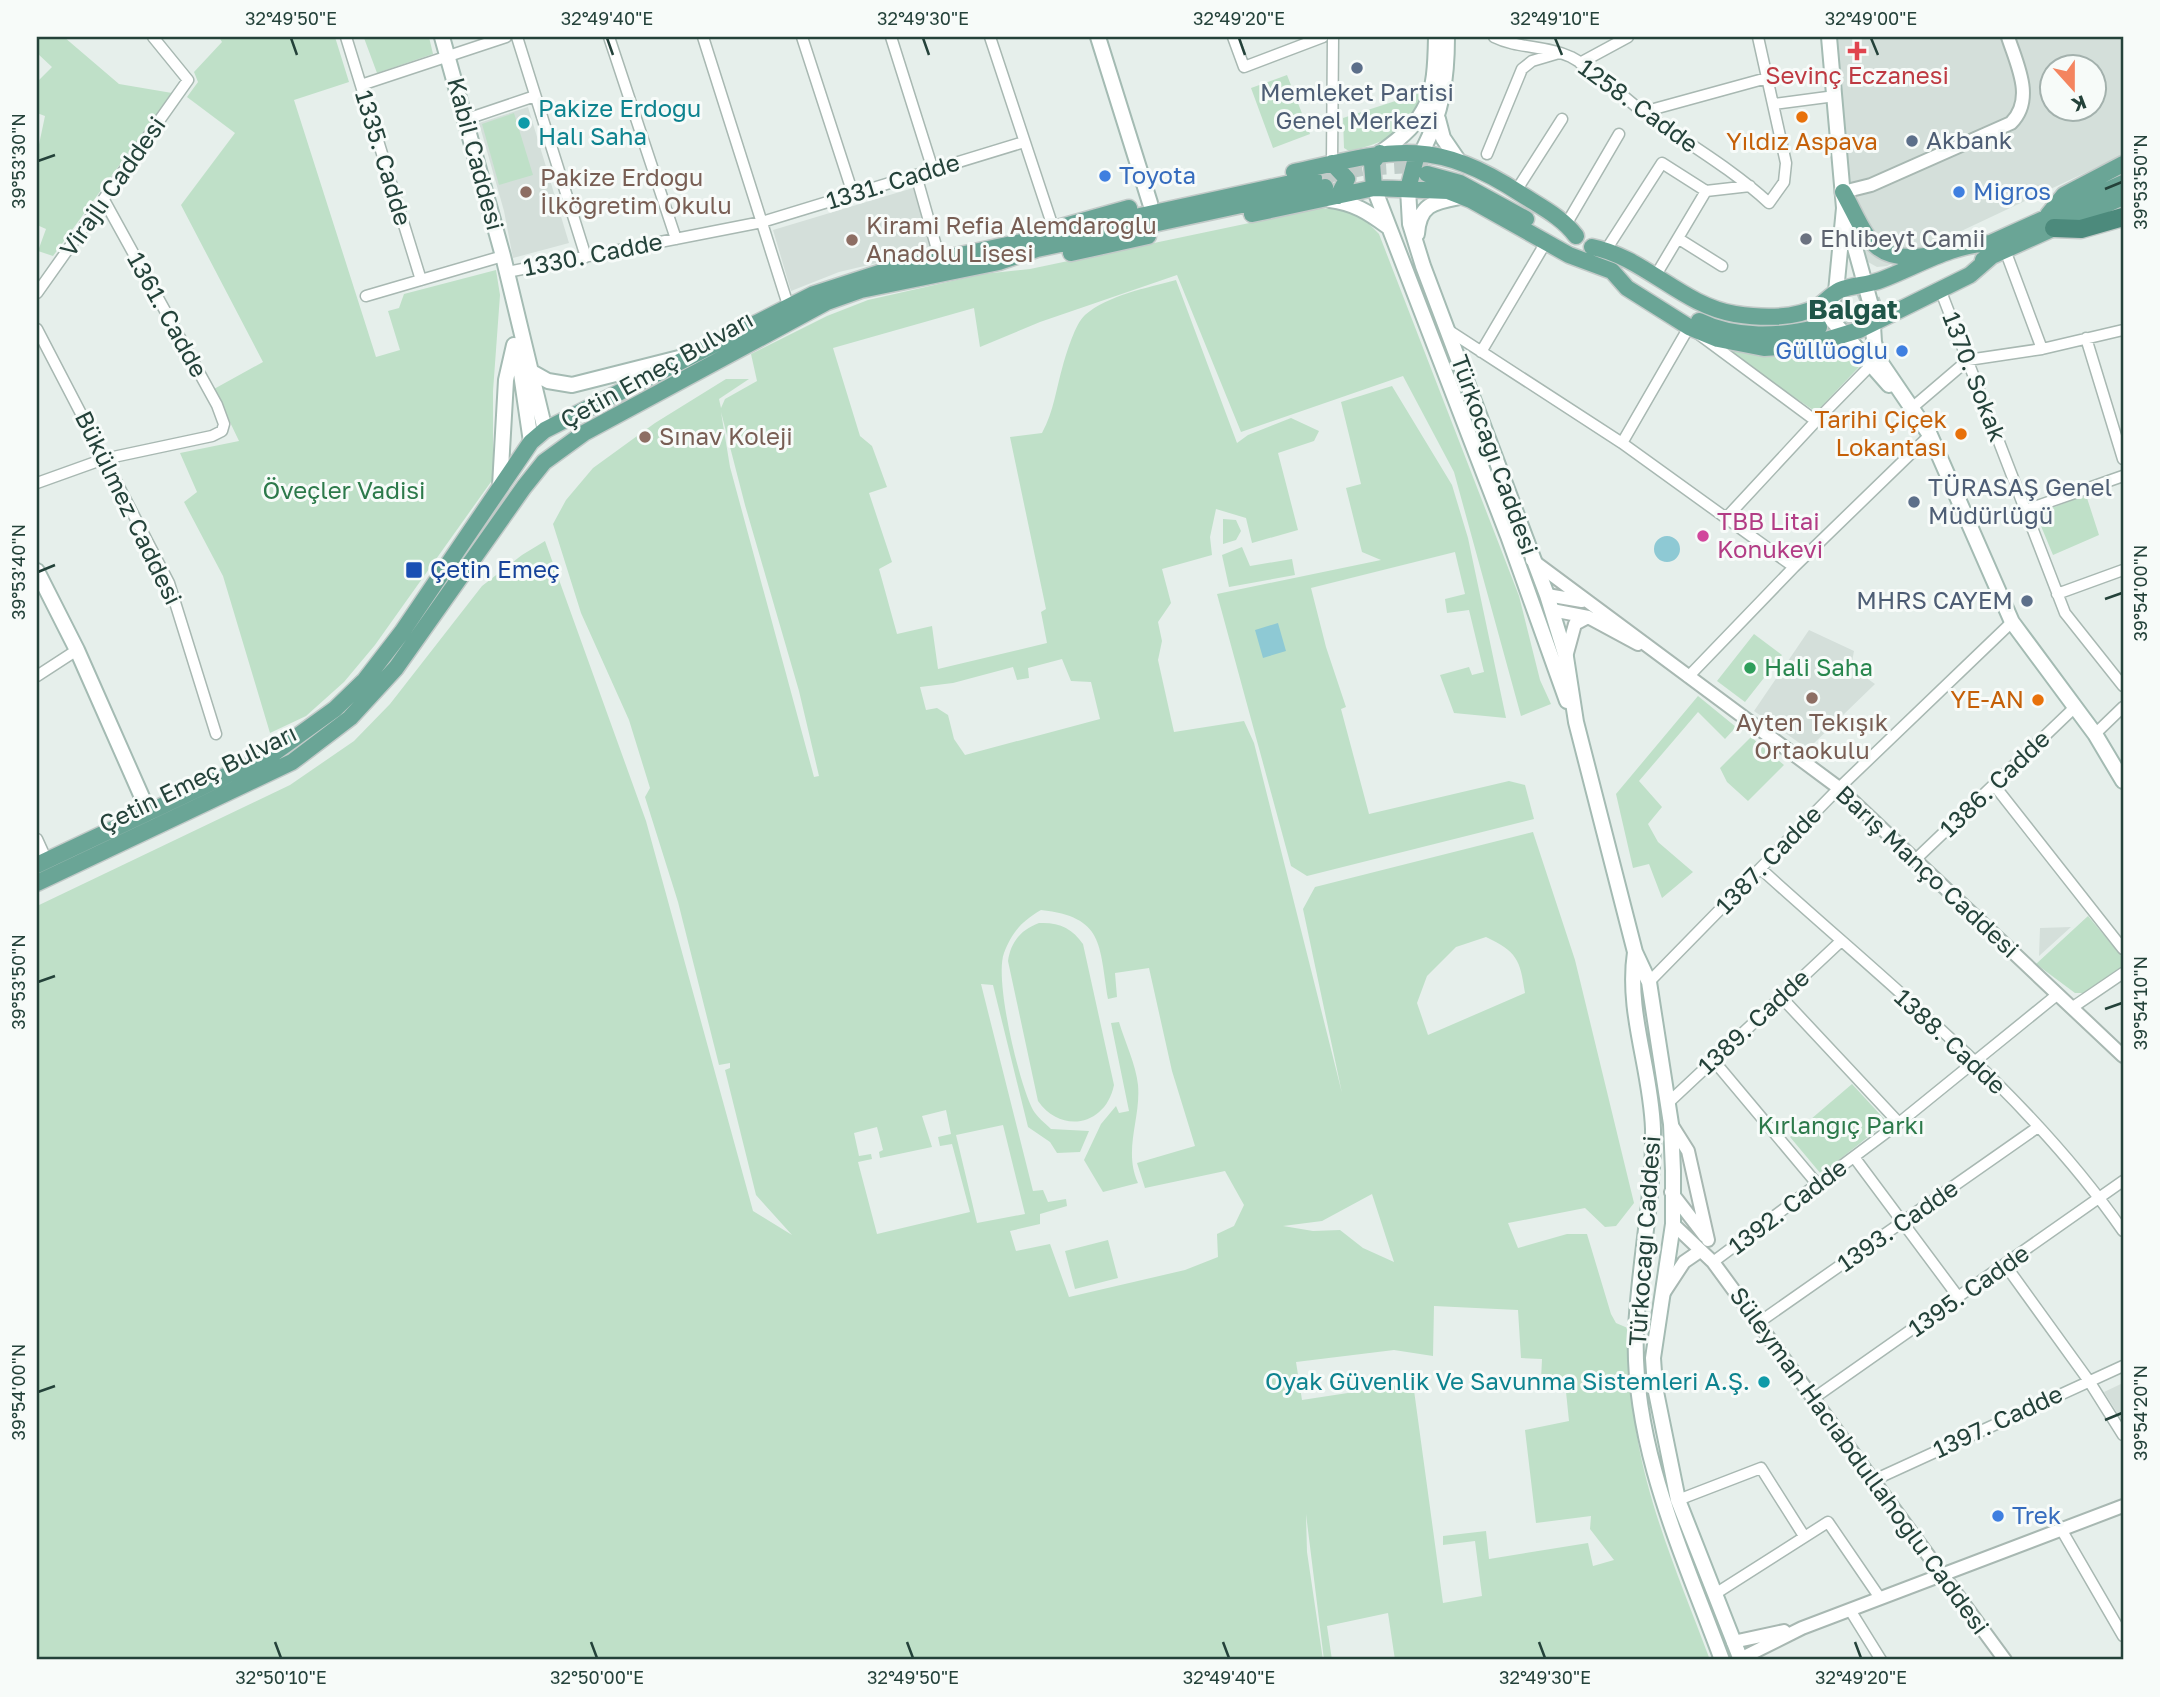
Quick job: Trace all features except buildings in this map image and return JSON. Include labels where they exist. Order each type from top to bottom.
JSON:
[{"type":"highway","points":[[2050,223],[2081,229],[2123,217]]},
{"type":"main road","name":"Kabil Caddesi","points":[[442,37],[503,256],[545,430]]},
{"type":"main road","points":[[1098,37],[1150,203]]},
{"type":"main road","points":[[1374,188],[1372,163],[1380,153],[1408,134],[1423,114],[1432,92],[1436,37]]},
{"type":"main road","points":[[1408,189],[1424,164],[1423,150],[1438,119],[1447,70],[1447,37]]},
{"type":"main road","points":[[1829,37],[1843,200],[1836,292],[1829,307],[1831,319],[1870,366],[1913,407]]},
{"type":"main road","points":[[1438,119],[1443,138],[1458,160]]},
{"type":"main road","name":"Çetin Emeç Bulvarı","points":[[37,883],[274,753],[335,709],[365,680],[402,632],[531,442],[545,430],[788,305],[850,280],[940,260],[1037,249],[1328,184],[1380,153],[1463,173],[1571,230]]},
{"type":"main road","name":"Çetin Emeç Bulvarı","points":[[1433,153],[1458,160],[1516,191],[1571,230],[1707,314],[1765,325],[1817,322],[1767,335],[1727,330],[1704,323],[1491,198],[1424,164],[1433,153]]},
{"type":"main road","points":[[2050,223],[2064,195],[2123,164]]},
{"type":"main road","name":"Çetin Emeç Bulvarı","points":[[1599,248],[1656,275],[1719,310],[1758,316],[1804,312],[1819,306],[1836,292],[1876,294],[1997,250],[2083,208],[2123,183]]},
{"type":"main road","points":[[1328,184],[1347,202],[1364,209],[1387,226]]},
{"type":"main road","name":"Çetin Emeç Bulvarı","points":[[42,863],[292,762],[350,718],[396,668],[544,462],[560,449],[632,405],[827,302],[861,290],[997,255],[1053,227],[1150,203],[1328,184],[1448,191],[1569,255],[1612,271],[1627,288],[1689,327],[1718,339],[1764,348],[1810,345],[1872,324],[1978,270],[1997,250]]},
{"type":"main road","name":"Türkocağı Caddesi","points":[[1374,188],[1508,536],[1534,615],[1576,722]]},
{"type":"main road","name":"Türkocağı Caddesi","points":[[1408,189],[1410,224],[1532,559],[1548,595],[1566,657],[1576,722],[1635,952],[1649,982],[1671,1124],[1672,1224],[1653,1358],[1655,1387],[1678,1500],[1733,1642],[1746,1658]]},
{"type":"main road","points":[[1417,242],[1418,218],[1426,208],[1437,201],[1460,197]]},
{"type":"main road","name":"Çetin Emeç Bulvarı","points":[[2083,208],[2123,197]]},
{"type":"main road","points":[[1843,200],[1865,234],[1885,254],[1908,258],[1945,253]]},
{"type":"main road","points":[[1843,200],[1876,294],[1872,324],[1880,360],[1930,435],[2012,621],[2095,734],[2123,781]]},
{"type":"main road","name":"Çetin Emeç Bulvarı","points":[[1876,294],[1945,253],[1997,250]]},
{"type":"main road","name":"Kabil Caddesi","points":[[507,272],[531,442]]},
{"type":"main road","points":[[500,486],[506,380],[516,337]]},
{"type":"main road","points":[[531,372],[548,381],[572,385],[691,355]]},
{"type":"main road","points":[[545,430],[560,449]]},
{"type":"main road","points":[[531,442],[544,462]]},
{"type":"main road","points":[[37,571],[77,650],[152,820]]},
{"type":"main road","points":[[1528,598],[1548,595]]},
{"type":"main road","points":[[1534,615],[1552,610]]},
{"type":"main road","name":"Türkocağı Caddesi","points":[[1635,952],[1631,990],[1650,1097],[1652,1183],[1636,1331],[1645,1423],[1659,1490],[1719,1653]]},
{"type":"main road","points":[[1652,1183],[1670,1191]]},
{"type":"main road","points":[[1649,1210],[1672,1224]]},
{"type":"main road","points":[[1636,1331],[1656,1332]]},
{"type":"main road","points":[[1719,1653],[1733,1642]]},
{"type":"street","name":"Virajlı Caddesi","points":[[37,293],[188,80],[153,37]]},
{"type":"street","name":"1335. Cadde","points":[[345,37],[421,280]]},
{"type":"street","points":[[361,85],[506,37]]},
{"type":"street","points":[[517,37],[586,257]]},
{"type":"street","points":[[609,37],[676,239]]},
{"type":"street","points":[[704,37],[788,305]]},
{"type":"street","points":[[802,37],[853,194]]},
{"type":"street","points":[[891,37],[933,170]]},
{"type":"street","points":[[990,37],[1053,227]]},
{"type":"street","points":[[1233,37],[1244,67],[1317,38]]},
{"type":"street","points":[[1328,184],[1334,37]]},
{"type":"street","name":"1258. Cadde","points":[[1494,37],[1508,43],[1559,53],[1580,63],[1643,112],[1751,186],[1769,203],[1784,182],[1786,173],[1774,104]]},
{"type":"street","points":[[1580,63],[1628,37]]},
{"type":"street","points":[[1758,37],[1774,104],[1835,96]]},
{"type":"street","points":[[1843,200],[2011,123],[2023,108],[2024,95],[2008,37]]},
{"type":"street","points":[[1487,154],[1522,69],[1532,61],[1559,53]]},
{"type":"street","points":[[1643,112],[1767,78]]},
{"type":"street","points":[[467,119],[536,96]]},
{"type":"street","points":[[1516,191],[1562,119]]},
{"type":"street","points":[[1571,230],[1619,134]]},
{"type":"street","name":"1331. Cadde","points":[[762,222],[1024,142]]},
{"type":"street","points":[[1599,248],[1662,163],[1706,191],[1751,186]]},
{"type":"street","points":[[916,175],[940,260]]},
{"type":"street","points":[[1656,275],[1706,191]]},
{"type":"street","name":"1361. Cadde","points":[[104,200],[217,404],[223,424],[222,431],[104,459]]},
{"type":"street","name":"1330. Cadde","points":[[507,272],[762,222]]},
{"type":"street","points":[[1679,239],[1721,266]]},
{"type":"street","points":[[1481,352],[1546,242]]},
{"type":"street","points":[[1997,250],[2042,349]]},
{"type":"street","points":[[366,296],[503,256]]},
{"type":"street","name":"1370. Sokak","points":[[1940,289],[2064,613],[2123,686]]},
{"type":"street","points":[[1622,443],[1689,327],[1816,421]]},
{"type":"street","name":"Bükülmez Caddesi","points":[[37,329],[175,597],[216,734]]},
{"type":"street","points":[[1448,329],[1622,443],[1794,567]]},
{"type":"street","points":[[1913,407],[1968,360],[2042,349],[2123,330]]},
{"type":"street","points":[[2086,338],[2123,459]]},
{"type":"street","points":[[1726,519],[1870,366]]},
{"type":"street","points":[[1688,677],[1794,567],[1930,435]]},
{"type":"street","points":[[37,483],[104,459]]},
{"type":"street","points":[[2025,510],[2123,476]]},
{"type":"street","name":"Barış Manço Caddesi","points":[[1532,559],[1586,601],[1624,626],[1652,652]]},
{"type":"street","points":[[2057,594],[2123,570]]},
{"type":"street","name":"Barış Manço Caddesi","points":[[1548,595],[1586,601]]},
{"type":"street","name":"Barış Manço Caddesi","points":[[1552,610],[1587,617],[1652,652],[1839,788],[2123,1056]]},
{"type":"street","points":[[1566,657],[1575,624],[1587,617]]},
{"type":"street","name":"1387. Cadde","points":[[1649,982],[1839,788],[2012,621]]},
{"type":"street","points":[[37,676],[77,650]]},
{"type":"street","points":[[2095,734],[2123,707]]},
{"type":"street","name":"1386. Cadde","points":[[1916,859],[2074,708]]},
{"type":"street","points":[[1994,785],[2123,949]]},
{"type":"street","points":[[37,839],[42,863]]},
{"type":"street","name":"1388. Cadde","points":[[1761,869],[1974,1063],[2038,1127],[2100,1197],[2123,1231]]},
{"type":"street","name":"1389. Cadde","points":[[1668,1102],[1840,942]]},
{"type":"street","points":[[2073,1007],[2123,973]]},
{"type":"street","name":"1392. Cadde","points":[[1713,1262],[1899,1123],[2058,994]]},
{"type":"street","points":[[1782,998],[1899,1123]]},
{"type":"street","points":[[1714,1061],[1818,1185]]},
{"type":"street","points":[[1671,1124],[1688,1151],[1708,1240]]},
{"type":"street","name":"1393. Cadde","points":[[1758,1324],[2038,1127]]},
{"type":"street","points":[[1854,1157],[1959,1298]]},
{"type":"street","name":"1395. Cadde","points":[[1814,1398],[2006,1266],[2123,1181]]},
{"type":"street","name":"Süleyman Hacıabdullahoğlu Caddesi","points":[[1670,1191],[1708,1240],[1713,1262]]},
{"type":"street","name":"Süleyman Hacıabdullahoğlu Caddesi","points":[[1672,1224],[1713,1262],[2004,1660]]},
{"type":"street","points":[[1660,1297],[1684,1262],[1700,1251]]},
{"type":"street","points":[[2006,1266],[2090,1381],[2123,1436]]},
{"type":"street","name":"1397. Cadde","points":[[1874,1480],[2123,1366]]},
{"type":"street","points":[[1678,1500],[1761,1468],[1804,1536]]},
{"type":"street","points":[[1746,1658],[1802,1628],[2123,1506]]},
{"type":"street","points":[[1715,1594],[1828,1521],[1880,1598]]},
{"type":"street","points":[[2061,1529],[2119,1618],[2123,1636]]},
{"type":"street","points":[[1850,1610],[1881,1660]]},
{"type":"street","points":[[1733,1642],[1802,1628]]},
{"type":"shaded area","points":[[1833,37],[2123,37],[2123,155],[1887,266],[1877,267],[1868,262],[1854,220]]},
{"type":"shaded area","name":"Pakize Erdoğu İlköğretim Okulu","points":[[528,107],[569,243],[513,258],[504,211],[479,123]]},
{"type":"shaded area","name":"Kirami Refia Alemdaroğlu Anadolu Lisesi","points":[[913,188],[932,250],[839,272],[791,291],[773,230]]},
{"type":"shaded area","name":"Ayten Tekışık Ortaokulu","points":[[1809,630],[1854,651],[1851,667],[1875,684],[1808,749],[1754,711]]},
{"type":"shaded area","points":[[2071,927],[2039,956],[2040,928]]},
{"type":"shaded area","points":[[2123,1383],[2123,1422],[2104,1392]]},
{"type":"green space","points":[[37,37],[64,37],[119,84],[172,93],[53,256],[38,251],[46,229],[37,225],[37,154],[45,116],[37,113],[37,82],[52,67],[37,53]]},
{"type":"green space","name":"Öveçler Vadisi","points":[[219,37],[335,37],[349,82],[294,100],[376,357],[400,350],[388,311],[399,308],[404,294],[496,270],[500,295],[493,391],[493,479],[375,645],[344,682],[306,716],[270,733],[223,576],[184,502],[197,492],[180,453],[239,441],[214,389],[263,362],[181,205],[235,133],[187,97],[198,82],[194,72],[222,42]]},
{"type":"green space","points":[[429,37],[433,54],[377,73],[364,38]]},
{"type":"green space","points":[[1287,75],[1310,134],[1273,148],[1251,88]]},
{"type":"green space","points":[[1420,93],[1411,117],[1395,134],[1362,148],[1349,151],[1344,148],[1343,118]]},
{"type":"green space","points":[[514,113],[533,175],[499,185],[482,124]]},
{"type":"green space","points":[[1321,208],[1353,214],[1379,234],[1519,596],[1540,680],[1551,704],[1521,716],[1454,472],[1403,376],[1241,432],[1177,275],[1040,322],[980,347],[974,308],[833,348],[860,436],[872,446],[887,487],[869,493],[892,562],[879,569],[897,634],[932,626],[938,669],[1047,643],[1041,612],[1046,609],[1010,437],[1042,433],[1078,325],[1094,308],[1128,293],[1176,280],[1237,443],[1248,435],[1291,418],[1319,431],[1314,441],[1278,453],[1298,530],[1252,543],[1246,518],[1216,509],[1210,537],[1212,555],[1162,569],[1171,603],[1158,622],[1162,641],[1158,660],[1174,732],[1244,721],[1254,743],[1342,1093],[1303,909],[1315,887],[1533,832],[1575,960],[1634,1203],[1616,1226],[1605,1227],[1585,1208],[1508,1223],[1518,1248],[1567,1234],[1587,1234],[1611,1314],[1616,1323],[1630,1329],[1633,1410],[1643,1465],[1668,1550],[1710,1660],[1395,1660],[1388,1613],[1327,1626],[1332,1660],[1324,1660],[1306,1514],[1307,1552],[1323,1660],[37,1660],[37,906],[290,785],[354,741],[390,704],[482,586],[545,541],[646,821],[753,1211],[792,1235],[756,1195],[725,1070],[730,1068],[730,1063],[719,1065],[678,902],[645,797],[650,788],[629,720],[581,613],[553,524],[566,500],[593,468],[655,423],[726,379],[749,379],[719,399],[721,408],[725,399],[757,381],[751,354],[827,316],[868,300],[983,274],[1030,269]],"holes":[[[721,412],[799,691],[819,776],[814,777],[730,467]],[[1062,659],[1071,681],[1091,682],[1100,719],[965,755],[954,739],[948,715],[937,708],[926,710],[920,687],[953,683],[1013,667],[1017,680],[1029,678],[1028,668]],[[1041,910],[1077,919],[1088,927],[1095,936],[1103,963],[1108,999],[1117,997],[1115,973],[1149,968],[1172,1071],[1195,1146],[1137,1163],[1145,1188],[1225,1171],[1244,1205],[1234,1226],[1217,1234],[1218,1257],[1185,1270],[1069,1297],[1050,1244],[1016,1251],[1010,1231],[1040,1224],[1040,1214],[1067,1206],[1066,1199],[1048,1202],[1043,1190],[1033,1191],[981,984],[993,985],[1028,1127],[1050,1142],[1057,1153],[1080,1152],[1089,1131],[1051,1129],[1033,1110],[1021,1078],[1005,1007],[1002,966],[1010,939],[1028,918]],[[1486,937],[1511,952],[1519,964],[1525,993],[1428,1035],[1417,1003],[1427,976],[1456,947]],[[946,1110],[951,1134],[938,1137],[940,1146],[952,1144],[970,1212],[877,1234],[858,1162],[872,1159],[871,1154],[859,1156],[854,1133],[877,1127],[883,1150],[879,1152],[880,1158],[932,1147],[922,1116]],[[1003,1125],[1025,1214],[977,1223],[956,1135]],[[1372,1194],[1394,1262],[1363,1248],[1340,1230],[1313,1231],[1283,1226],[1322,1221]],[[1434,1306],[1518,1310],[1521,1358],[1542,1359],[1541,1380],[1565,1382],[1569,1421],[1525,1430],[1536,1523],[1591,1516],[1590,1529],[1614,1560],[1593,1566],[1588,1543],[1489,1559],[1486,1531],[1443,1536],[1443,1545],[1475,1541],[1482,1596],[1443,1603],[1413,1383],[1302,1400],[1296,1362],[1394,1350],[1433,1356]]]},
{"type":"green space","points":[[1718,345],[1833,349],[1859,367],[1816,412]]},
{"type":"green space","points":[[1392,386],[1452,485],[1468,538],[1506,718],[1454,713],[1440,675],[1469,667],[1472,675],[1484,672],[1469,610],[1447,613],[1445,599],[1465,594],[1455,552],[1311,588],[1326,647],[1346,707],[1341,709],[1369,814],[1509,781],[1525,785],[1534,819],[1307,876],[1291,866],[1217,594],[1381,560],[1362,552],[1346,488],[1361,484],[1341,402]]},
{"type":"green space","points":[[2086,495],[2099,535],[2053,555],[2036,514]]},
{"type":"green space","points":[[1223,519],[1236,520],[1241,531],[1236,540],[1223,544]]},
{"type":"green space","points":[[1242,547],[1250,566],[1292,559],[1295,575],[1229,587],[1222,555]]},
{"type":"green space","name":"Hali Saha","points":[[1754,634],[1782,655],[1745,702],[1717,681]]},
{"type":"green space","points":[[1698,696],[1736,727],[1725,739],[1698,712],[1639,781],[1662,807],[1648,824],[1658,842],[1693,872],[1662,898],[1649,864],[1633,868],[1616,794]]},
{"type":"green space","points":[[1751,737],[1784,765],[1748,801],[1727,782],[1720,768]]},
{"type":"green space","points":[[2088,916],[2123,958],[2123,966],[2083,993],[2075,993],[2036,964]]},
{"type":"green space","points":[[1039,923],[1064,927],[1083,944],[1114,1085],[1102,1109],[1093,1117],[1082,1121],[1059,1118],[1048,1112],[1038,1101],[1008,961],[1018,937]]},
{"type":"green space","points":[[1119,1022],[1138,1085],[1132,1159],[1138,1183],[1103,1192],[1084,1160],[1101,1124],[1116,1106],[1119,1113],[1129,1111],[1111,1023]]},
{"type":"green space","name":"Kırlangıç Parkı","points":[[1852,1084],[1887,1122],[1821,1174],[1790,1137]]},
{"type":"green space","points":[[1108,1240],[1118,1278],[1075,1289],[1065,1251]]},
{"type":"water","points":[[1667,536],[1676,540],[1680,549],[1676,558],[1667,562],[1658,558],[1654,549],[1658,540]]},
{"type":"water","points":[[1278,623],[1286,651],[1263,658],[1255,630]]},
{"type":"tunnel","points":[[1323,176],[1362,168],[1428,164]]},
{"type":"tunnel","points":[[1837,310],[1880,292]]},
{"type":"tunnel","points":[[1822,326],[1885,303]]},
{"type":"place","name":"Sevinç Eczanesi","points":[[1857,51]]},
{"type":"place","name":"Memleket Partisi Genel Merkezi","points":[[1357,68]]},
{"type":"place","name":"Yıldız Aspava","points":[[1802,117]]},
{"type":"place","name":"Pakize Erdoğu Halı Saha","points":[[524,123]]},
{"type":"place","name":"Akbank","points":[[1912,141]]},
{"type":"place","name":"Toyota","points":[[1105,176]]},
{"type":"place","name":"Pakize Erdoğu İlköğretim Okulu","points":[[526,192]]},
{"type":"place","name":"Migros","points":[[1959,192]]},
{"type":"place","name":"Ehlibeyt Camii","points":[[1806,239]]},
{"type":"place","name":"Kirami Refia Alemdaroğlu Anadolu Lisesi","points":[[852,240]]},
{"type":"place","name":"Güllüoğlu","points":[[1902,351]]},
{"type":"place","name":"Tarihi Çiçek Lokantası","points":[[1961,434]]},
{"type":"place","name":"Sınav Koleji","points":[[645,437]]},
{"type":"place","name":"TÜRASAŞ Genel Müdürlüğü","points":[[1914,502]]},
{"type":"place","name":"TBB Litai Konukevi","points":[[1703,536]]},
{"type":"place","name":"Çetin Emeç","points":[[414,570]]},
{"type":"place","name":"MHRS CAYEM","points":[[2027,601]]},
{"type":"place","name":"Hali Saha","points":[[1750,668]]},
{"type":"place","name":"Ayten Tekışık Ortaokulu","points":[[1812,698]]},
{"type":"place","name":"YE-AN","points":[[2038,700]]},
{"type":"place","name":"Oyak Güvenlik Ve Savunma Sistemleri A.Ş.","points":[[1764,1382]]},
{"type":"place","name":"Trek","points":[[1998,1516]]},
{"type":"district","name":"Balgat","points":[[1853,309]]}]
